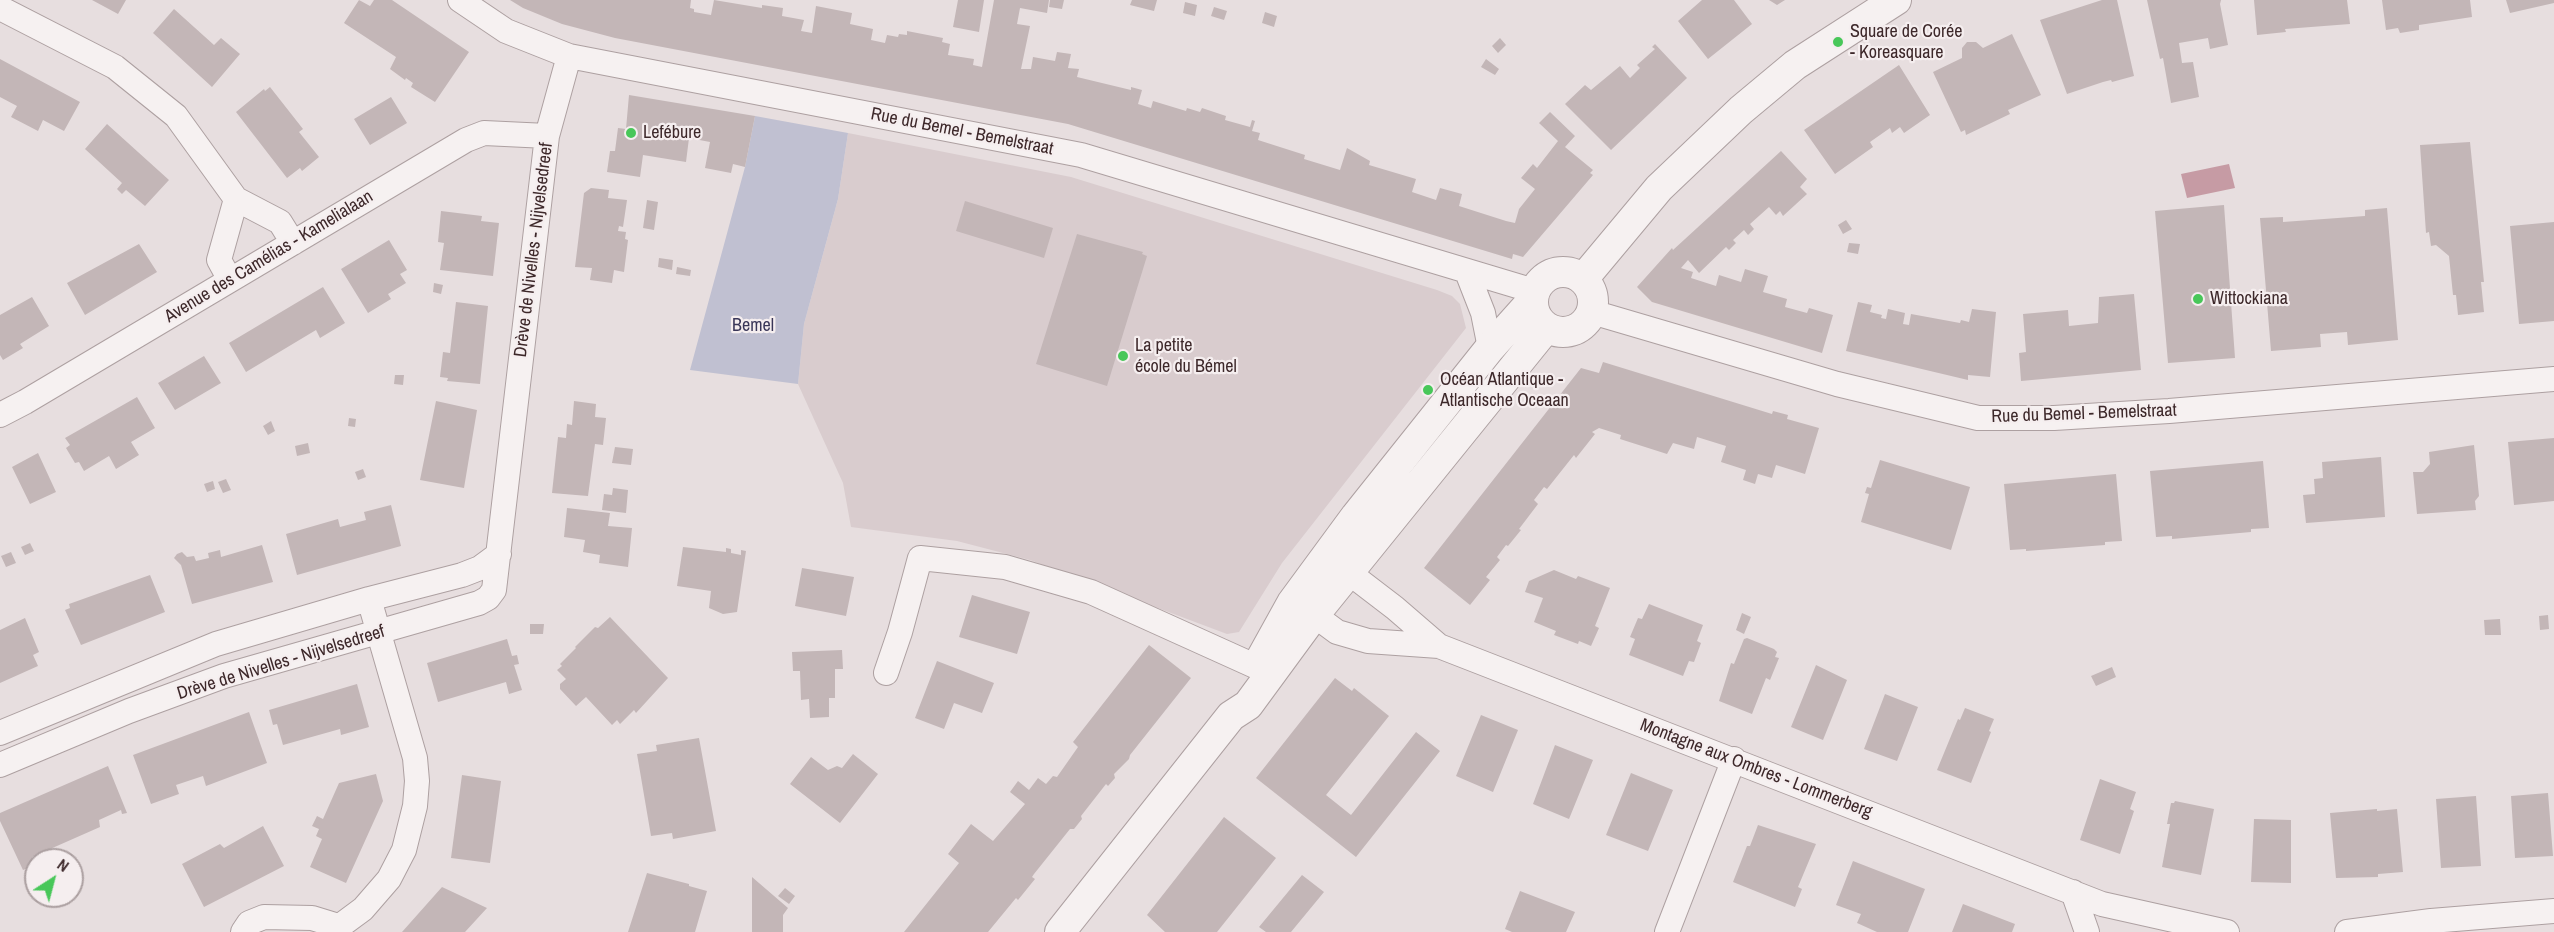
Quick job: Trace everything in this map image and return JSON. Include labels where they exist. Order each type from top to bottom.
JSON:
[{"type":"street","name":"Rue du Bemel - Bemelstraat","points":[[460,0],[506,31],[569,56],[1081,155],[1467,272],[1533,296]]},
{"type":"street","points":[[1583,279],[1659,188],[1741,110],[1795,65],[1896,0]]},
{"type":"street","points":[[0,8],[115,67],[176,116],[236,199],[280,222],[293,243]]},
{"type":"street","name":"Drève de Nivelles - Nijvelsedreef","points":[[0,765],[129,711],[224,676],[379,633],[479,603],[488,598],[494,590],[500,554],[548,136],[569,56]]},
{"type":"street","name":"Avenue des Camélias - Kamelialaan","points":[[0,415],[26,402],[466,140],[484,133],[548,136]]},
{"type":"street","points":[[230,280],[219,260],[236,199]]},
{"type":"street","points":[[1231,716],[1237,698],[1310,576],[1533,296],[1540,281],[1549,274],[1561,271],[1572,273],[1583,279],[1593,294],[1592,312],[1587,322],[1578,329],[1557,332],[1546,328],[1539,321],[1533,296]]},
{"type":"street","points":[[1467,272],[1483,314],[1490,348]]},
{"type":"street","name":"Rue du Bemel - Bemelstraat","points":[[1592,312],[1837,384],[1978,418],[2054,418],[2169,411],[2554,379]]},
{"type":"street","points":[[1060,932],[1231,716],[1248,705],[1314,615],[1546,328]]},
{"type":"street","name":"Drève de Nivelles - Nijvelsedreef","points":[[0,733],[216,644],[369,599],[462,575],[480,568],[500,554]]},
{"type":"street","points":[[886,673],[920,558],[1005,567],[1091,592],[1257,667]]},
{"type":"street","points":[[1310,576],[1348,572]]},
{"type":"street","name":"Montagne aux Ombres - Lommerberg","points":[[1348,572],[1439,646]]},
{"type":"street","points":[[1310,576],[1314,615]]},
{"type":"street","points":[[243,932],[249,923],[264,917],[312,918],[335,929],[363,909],[389,879],[404,850],[415,806],[417,781],[415,758],[369,599]]},
{"type":"street","name":"Montagne aux Ombres - Lommerberg","points":[[1314,615],[1336,632],[1368,641],[1439,646],[2102,904],[2228,932]]},
{"type":"street","points":[[1667,932],[1734,759]]},
{"type":"street","points":[[2073,892],[2087,932]]},
{"type":"street","points":[[2347,932],[2431,921],[2554,911]]},
{"type":"shaded area","name":"La petite école du Bémel","points":[[848,133],[1071,177],[1437,290],[1452,296],[1460,304],[1466,328],[1282,563],[1239,632],[1227,634],[1030,560],[957,541],[851,527],[843,483],[798,384],[804,324],[838,199]]},
{"type":"shaded area","points":[[2229,164],[2235,188],[2187,198],[2181,174]]},
{"type":"green space","name":"Bemel","points":[[755,116],[848,133],[838,199],[804,324],[798,384],[690,370],[745,167]]},
{"type":"building","points":[[92,0],[126,0],[118,14]]},
{"type":"building","points":[[359,0],[370,6],[374,0],[392,0],[469,52],[435,102],[411,87],[413,83],[390,69],[396,57],[344,23]]},
{"type":"building","points":[[510,0],[691,0],[690,8],[694,9],[694,12],[711,15],[714,0],[762,8],[762,5],[783,8],[782,16],[804,20],[801,31],[812,33],[816,6],[852,13],[850,24],[873,29],[871,40],[885,43],[887,35],[898,37],[899,34],[907,35],[907,31],[943,38],[942,42],[950,44],[948,55],[974,59],[973,65],[982,67],[994,0],[1049,0],[1047,13],[1020,8],[1017,24],[1030,26],[1021,69],[1031,69],[1033,57],[1055,61],[1057,52],[1071,54],[1068,68],[1079,69],[1077,77],[1131,90],[1131,87],[1142,90],[1138,104],[1151,108],[1153,101],[1186,111],[1187,108],[1200,112],[1202,108],[1226,116],[1225,120],[1250,127],[1252,120],[1255,121],[1252,131],[1260,133],[1258,140],[1305,155],[1304,159],[1340,170],[1347,148],[1370,161],[1369,165],[1416,179],[1412,192],[1436,200],[1440,188],[1462,194],[1459,206],[1515,223],[1519,209],[1535,189],[1521,178],[1533,164],[1537,168],[1558,141],[1539,123],[1550,112],[1575,136],[1565,147],[1593,170],[1590,173],[1593,175],[1523,257],[1513,254],[1512,259],[1068,124],[615,38],[562,24],[523,8]]},
{"type":"building","points":[[958,0],[984,0],[979,32],[953,27]]},
{"type":"building","points":[[1050,0],[1064,0],[1062,9],[1049,7]]},
{"type":"building","points":[[1132,0],[1157,0],[1154,11],[1130,5]]},
{"type":"building","points":[[1702,0],[1734,0],[1752,24],[1708,59],[1678,21]]},
{"type":"building","points":[[1769,0],[1785,0],[1777,5]]},
{"type":"building","points":[[2102,0],[2117,0],[2134,76],[2103,82],[2067,94],[2040,20]]},
{"type":"building","points":[[2147,0],[2221,0],[2228,45],[2210,49],[2208,38],[2179,43],[2182,63],[2193,62],[2199,97],[2171,103],[2163,58],[2160,59]]},
{"type":"building","points":[[2254,0],[2347,0],[2350,24],[2285,29],[2286,32],[2257,35]]},
{"type":"building","points":[[2382,0],[2470,0],[2472,17],[2419,25],[2419,30],[2400,33],[2398,28],[2386,30]]},
{"type":"building","points":[[2506,0],[2554,0],[2554,3],[2510,13]]},
{"type":"building","points":[[1185,2],[1197,5],[1195,16],[1183,13]]},
{"type":"building","points":[[1214,7],[1227,11],[1224,20],[1211,16]]},
{"type":"building","points":[[174,9],[214,45],[221,38],[240,54],[212,87],[153,33]]},
{"type":"building","points":[[1265,12],[1277,16],[1274,27],[1262,23]]},
{"type":"building","points":[[2012,34],[2041,95],[2008,110],[2010,114],[1966,135],[1965,130],[1961,132],[1933,72],[1962,58],[1962,48],[1967,42],[1976,42],[1983,48]]},
{"type":"building","points":[[1500,38],[1506,45],[1498,53],[1492,46]]},
{"type":"building","points":[[1655,44],[1687,78],[1611,150],[1565,104],[1585,85],[1591,90],[1620,66],[1630,78],[1640,68],[1637,65],[1655,49],[1652,47]]},
{"type":"building","points":[[0,59],[80,102],[64,131],[43,120],[38,131],[11,117],[17,106],[0,97]]},
{"type":"building","points":[[1486,59],[1499,69],[1495,75],[1481,67]]},
{"type":"building","points":[[1899,65],[1930,115],[1904,133],[1900,127],[1892,133],[1890,128],[1870,142],[1873,147],[1835,174],[1804,130]]},
{"type":"building","points":[[270,87],[303,129],[299,132],[319,157],[302,171],[300,168],[287,178],[236,112],[264,89],[265,91]]},
{"type":"building","points":[[629,95],[755,116],[745,167],[733,164],[731,173],[705,168],[710,142],[689,138],[686,162],[643,155],[640,177],[607,172],[610,151],[615,151],[618,128],[626,129]]},
{"type":"building","points":[[391,97],[407,123],[370,145],[354,119]]},
{"type":"building","points":[[107,124],[169,180],[145,206],[126,190],[122,194],[117,189],[122,183],[85,149]]},
{"type":"building","points":[[2470,142],[2484,282],[2481,282],[2484,312],[2458,315],[2456,295],[2453,295],[2449,256],[2436,245],[2431,246],[2429,232],[2426,233],[2420,145]]},
{"type":"building","points":[[1781,151],[1807,179],[1800,187],[1807,194],[1783,216],[1780,211],[1776,215],[1769,207],[1750,224],[1754,229],[1748,235],[1744,230],[1733,240],[1736,243],[1729,250],[1726,247],[1699,273],[1688,260],[1681,268],[1693,272],[1691,278],[1716,286],[1719,275],[1741,282],[1745,269],[1768,276],[1763,292],[1787,299],[1785,307],[1807,313],[1809,308],[1833,315],[1822,353],[1652,302],[1637,287],[1672,248],[1673,250]]},
{"type":"building","points":[[591,188],[609,190],[608,198],[627,200],[623,227],[619,226],[618,231],[626,232],[625,239],[628,240],[624,272],[614,270],[612,283],[590,280],[592,268],[575,267],[584,193]]},
{"type":"building","points":[[647,200],[658,202],[654,230],[643,228]]},
{"type":"building","points":[[965,201],[1053,228],[1044,258],[956,231]]},
{"type":"building","points":[[2224,205],[2235,358],[2168,363],[2155,211]]},
{"type":"building","points":[[2387,208],[2398,340],[2348,345],[2347,332],[2320,334],[2321,347],[2271,351],[2260,218],[2283,217],[2283,222],[2365,216],[2365,210]]},
{"type":"building","points":[[441,211],[482,216],[481,221],[499,223],[493,276],[440,270],[444,243],[438,242]]},
{"type":"building","points":[[1846,220],[1852,229],[1843,234],[1838,225]]},
{"type":"building","points":[[2554,222],[2554,321],[2519,324],[2510,226]]},
{"type":"building","points":[[1077,234],[1143,252],[1142,254],[1147,256],[1107,386],[1036,364]]},
{"type":"building","points":[[389,240],[407,270],[400,274],[406,283],[388,294],[391,299],[368,313],[341,269]]},
{"type":"building","points":[[1849,243],[1860,244],[1858,254],[1847,252]]},
{"type":"building","points":[[139,244],[157,272],[85,315],[67,283]]},
{"type":"building","points":[[659,258],[673,260],[672,270],[658,267]]},
{"type":"building","points":[[677,267],[691,270],[690,276],[676,274]]},
{"type":"building","points":[[434,283],[443,285],[441,294],[433,292]]},
{"type":"building","points":[[323,287],[345,323],[320,338],[316,330],[246,372],[229,343]]},
{"type":"building","points":[[2134,294],[2141,370],[2021,381],[2019,353],[2026,352],[2023,314],[2068,310],[2069,326],[2098,323],[2099,297]]},
{"type":"building","points":[[32,297],[49,326],[20,344],[23,348],[3,360],[0,355],[0,315]]},
{"type":"building","points":[[456,302],[488,306],[480,384],[447,381],[448,378],[440,377],[443,352],[450,353]]},
{"type":"building","points":[[1858,302],[1872,305],[1870,312],[1882,315],[1881,318],[1886,319],[1888,309],[1905,313],[1903,324],[1909,325],[1911,314],[1960,323],[1961,320],[1969,322],[1972,309],[1996,312],[1990,377],[1968,375],[1968,380],[1846,351]]},
{"type":"building","points":[[204,356],[221,383],[175,410],[158,383]]},
{"type":"building","points":[[1603,362],[1772,414],[1773,411],[1788,415],[1787,419],[1819,428],[1805,474],[1776,465],[1772,478],[1758,474],[1755,484],[1743,480],[1746,470],[1721,462],[1726,446],[1697,437],[1694,449],[1673,443],[1667,454],[1620,439],[1621,435],[1599,428],[1592,432],[1595,434],[1576,458],[1574,455],[1547,489],[1544,487],[1534,500],[1538,504],[1519,529],[1521,530],[1497,557],[1500,560],[1486,577],[1490,580],[1470,605],[1424,568],[1581,368],[1599,373]]},
{"type":"building","points":[[395,375],[404,375],[403,385],[394,384]]},
{"type":"building","points":[[137,397],[155,428],[131,442],[139,455],[116,469],[109,456],[84,471],[79,462],[75,463],[66,448],[70,445],[65,438]]},
{"type":"building","points":[[436,401],[477,410],[464,488],[420,480]]},
{"type":"building","points":[[574,401],[596,404],[595,417],[606,418],[603,445],[595,444],[588,496],[552,493],[558,437],[566,438],[567,424],[572,425]]},
{"type":"building","points":[[349,418],[356,419],[355,427],[348,426]]},
{"type":"building","points":[[271,421],[275,431],[268,435],[263,426]]},
{"type":"building","points":[[2554,438],[2554,501],[2514,505],[2508,442]]},
{"type":"building","points":[[308,443],[310,453],[297,456],[295,446]]},
{"type":"building","points":[[2474,445],[2479,496],[2475,501],[2476,510],[2417,514],[2413,472],[2423,472],[2430,464],[2429,452]]},
{"type":"building","points":[[615,447],[633,449],[631,465],[612,463]]},
{"type":"building","points":[[38,453],[56,492],[30,504],[12,467]]},
{"type":"building","points":[[2381,457],[2385,517],[2306,523],[2303,495],[2315,494],[2314,479],[2323,478],[2322,462]]},
{"type":"building","points":[[1880,460],[1970,487],[1951,550],[1861,522],[1869,494],[1865,493],[1867,487],[1871,488]]},
{"type":"building","points":[[2263,461],[2269,528],[2251,529],[2251,532],[2172,539],[2172,536],[2156,537],[2150,471]]},
{"type":"building","points":[[363,469],[366,477],[358,480],[355,472]]},
{"type":"building","points":[[2116,474],[2122,541],[2105,542],[2105,545],[2026,551],[2026,549],[2010,550],[2004,484]]},
{"type":"building","points":[[226,479],[231,490],[223,493],[218,482]]},
{"type":"building","points":[[213,481],[215,489],[207,492],[204,484]]},
{"type":"building","points":[[613,488],[628,490],[626,513],[602,510],[604,494],[612,495]]},
{"type":"building","points":[[391,505],[401,546],[297,575],[286,534],[338,519],[340,527],[366,520],[364,512]]},
{"type":"building","points":[[567,508],[610,513],[608,526],[632,528],[628,567],[599,563],[600,555],[583,552],[585,540],[564,537]]},
{"type":"building","points":[[30,543],[34,551],[25,555],[21,547]]},
{"type":"building","points":[[262,545],[273,582],[192,604],[181,565],[174,558],[177,554],[182,552],[187,557],[194,556],[196,561],[209,558],[208,553],[220,550],[221,557]]},
{"type":"building","points":[[683,547],[726,552],[726,548],[731,549],[731,553],[741,555],[741,550],[746,551],[737,612],[723,614],[709,608],[711,591],[677,586]]},
{"type":"building","points":[[11,552],[16,563],[6,567],[1,556]]},
{"type":"building","points":[[802,568],[854,577],[846,616],[795,606]]},
{"type":"building","points":[[1554,570],[1576,579],[1578,576],[1610,588],[1595,626],[1599,628],[1591,646],[1554,635],[1556,631],[1534,622],[1543,598],[1525,592],[1529,581]]},
{"type":"building","points":[[150,575],[165,612],[81,645],[65,610],[70,608],[69,604]]},
{"type":"building","points":[[972,595],[1030,612],[1017,654],[959,637]]},
{"type":"building","points":[[1649,604],[1703,625],[1697,641],[1701,643],[1694,662],[1689,661],[1683,676],[1629,655],[1635,639],[1630,637],[1638,618],[1642,619]]},
{"type":"building","points":[[1742,613],[1751,617],[1744,634],[1736,630]]},
{"type":"building","points":[[2548,615],[2549,629],[2540,630],[2539,616]]},
{"type":"building","points":[[610,617],[668,678],[636,713],[634,710],[620,724],[617,720],[612,725],[586,697],[576,706],[560,689],[560,684],[566,679],[557,670],[595,627],[598,628]]},
{"type":"building","points":[[25,618],[39,652],[33,655],[38,666],[0,683],[0,630]]},
{"type":"building","points":[[2500,619],[2501,635],[2485,635],[2484,620]]},
{"type":"building","points":[[530,624],[544,624],[543,634],[530,634]]},
{"type":"building","points":[[1747,638],[1774,649],[1777,652],[1775,657],[1779,658],[1770,680],[1766,678],[1752,714],[1719,701],[1731,663],[1734,664],[1744,639]]},
{"type":"building","points":[[507,639],[512,656],[517,655],[519,664],[514,665],[522,690],[509,694],[506,682],[438,702],[427,663]]},
{"type":"building","points":[[1149,645],[1191,678],[1129,759],[1114,774],[1115,778],[1108,786],[1106,784],[1081,816],[1082,819],[1074,829],[1070,829],[1034,874],[1032,877],[1035,879],[1018,900],[1016,898],[988,932],[904,932],[959,863],[948,854],[971,824],[993,841],[1025,804],[1010,792],[1018,781],[1029,790],[1038,778],[1046,784],[1053,776],[1057,777],[1078,747],[1073,742]]},
{"type":"building","points":[[842,650],[843,669],[835,669],[835,698],[829,698],[829,717],[810,718],[809,699],[801,700],[800,671],[793,671],[792,652]]},
{"type":"building","points":[[937,661],[994,683],[982,713],[954,703],[944,729],[915,718]]},
{"type":"building","points":[[1816,665],[1847,680],[1823,740],[1791,727]]},
{"type":"building","points":[[2112,667],[2116,677],[2096,686],[2091,676]]},
{"type":"building","points":[[1335,678],[1352,691],[1354,688],[1389,716],[1326,795],[1351,815],[1416,732],[1440,751],[1356,857],[1256,778]]},
{"type":"building","points":[[357,684],[369,727],[341,735],[340,729],[283,745],[277,724],[273,725],[269,710]]},
{"type":"building","points":[[1885,694],[1918,707],[1897,761],[1864,749]]},
{"type":"building","points":[[1965,708],[1994,719],[1971,783],[1937,770],[1958,719],[1960,720]]},
{"type":"building","points":[[249,712],[267,763],[206,786],[203,776],[176,785],[179,794],[151,804],[133,755]]},
{"type":"building","points":[[1481,715],[1518,730],[1493,792],[1456,776]]},
{"type":"building","points":[[699,738],[716,831],[673,839],[672,833],[651,836],[637,754],[657,751],[656,745]]},
{"type":"building","points":[[1555,745],[1593,760],[1569,819],[1533,804]]},
{"type":"building","points":[[853,754],[878,774],[840,823],[790,784],[811,757],[828,770],[837,766],[842,768]]},
{"type":"building","points":[[108,766],[127,813],[122,814],[121,810],[99,820],[100,827],[52,848],[24,848],[23,870],[0,821],[0,813]]},
{"type":"building","points":[[1631,773],[1673,790],[1648,851],[1606,835]]},
{"type":"building","points":[[376,774],[383,801],[346,883],[310,867],[322,839],[316,836],[319,829],[312,826],[317,816],[323,819],[339,783]]},
{"type":"building","points":[[462,775],[501,781],[490,863],[451,858]]},
{"type":"building","points":[[2100,779],[2136,792],[2130,809],[2134,811],[2120,854],[2080,840]]},
{"type":"building","points":[[2548,793],[2553,856],[2515,858],[2511,796]]},
{"type":"building","points":[[2476,796],[2481,866],[2441,868],[2436,799]]},
{"type":"building","points":[[2175,801],[2214,809],[2201,875],[2162,867],[2170,824],[2167,824],[2171,803]]},
{"type":"building","points":[[2377,809],[2377,811],[2397,809],[2403,872],[2378,874],[2378,877],[2336,878],[2330,813]]},
{"type":"building","points":[[1224,817],[1276,858],[1217,932],[1165,932],[1147,915]]},
{"type":"building","points":[[2254,819],[2291,820],[2291,883],[2251,882]]},
{"type":"building","points":[[1758,825],[1816,844],[1798,887],[1802,889],[1795,907],[1733,882]]},
{"type":"building","points":[[263,826],[284,866],[204,907],[182,864],[220,844],[224,848]]},
{"type":"building","points":[[1853,861],[1925,889],[1908,932],[1877,932],[1857,923],[1861,914],[1836,905]]},
{"type":"building","points":[[647,873],[707,891],[695,932],[628,932]]},
{"type":"building","points":[[1302,875],[1324,892],[1291,932],[1266,932],[1259,927]]},
{"type":"building","points":[[752,877],[788,908],[783,915],[783,932],[752,932]]},
{"type":"building","points":[[442,887],[487,908],[465,932],[402,932]]},
{"type":"building","points":[[785,888],[795,896],[789,904],[778,896]]},
{"type":"building","points":[[1520,891],[1575,912],[1566,932],[1512,932],[1505,929]]},
{"type":"building","points":[[1963,904],[2015,924],[2012,932],[1952,932]]},
{"type":"place","name":"Square de Corée - Koreasquare","points":[[1838,42]]},
{"type":"place","name":"Lefébure","points":[[631,133]]},
{"type":"place","name":"Wittockiana","points":[[2198,299]]},
{"type":"place","name":"La petite école du Bémel","points":[[1123,356]]},
{"type":"place","name":"Océan Atlantique - Atlantische Oceaan","points":[[1428,390]]}]
